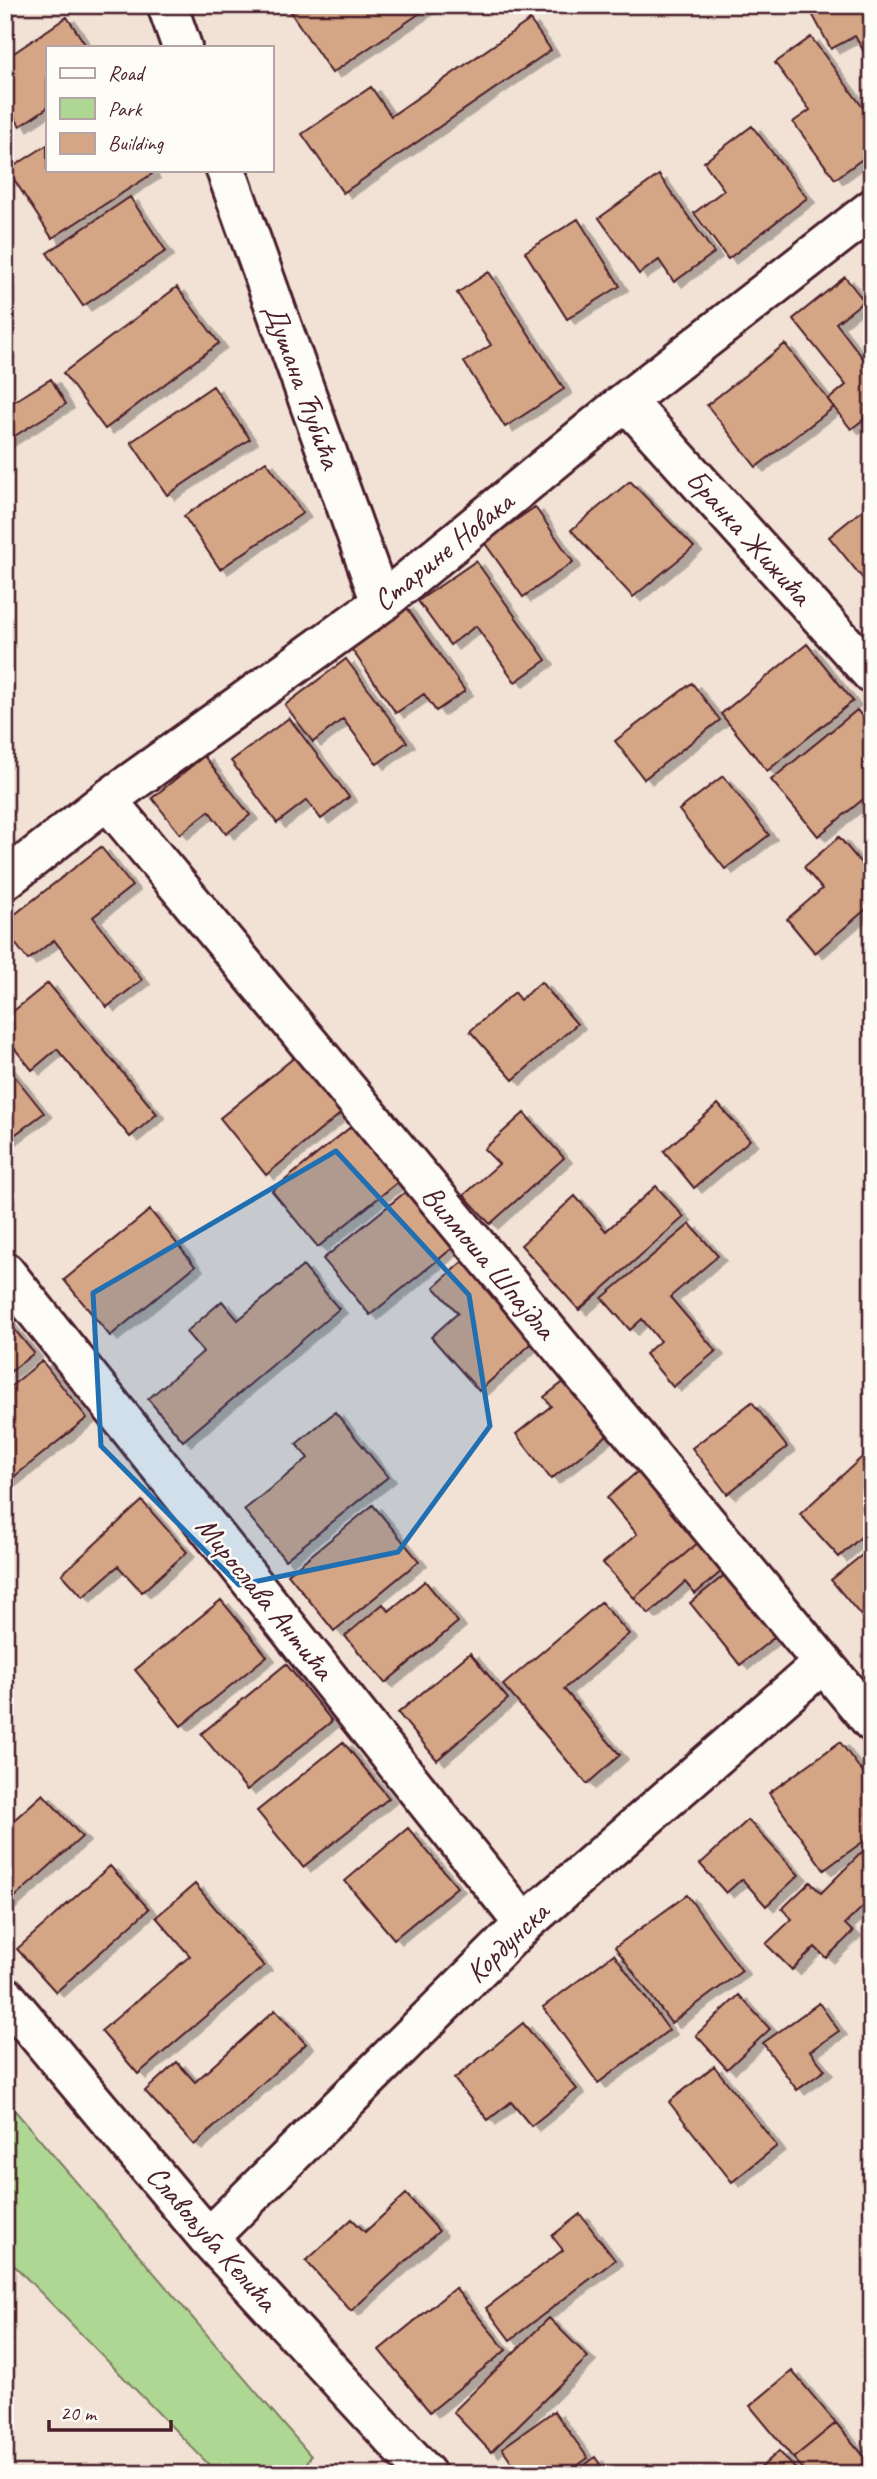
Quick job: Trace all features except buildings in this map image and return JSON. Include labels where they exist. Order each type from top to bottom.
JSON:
[{"type":"street","points":[[167,5],[182,46]]},
{"type":"street","name":"Душана Ћубића","points":[[227,172],[381,603]]},
{"type":"street","name":"Старине Новака","points":[[5,880],[107,800],[381,603],[626,401],[872,209]]},
{"type":"street","name":"Бранка Жижића","points":[[626,401],[872,674]]},
{"type":"street","name":"Вилмоша Шпајдла","points":[[107,800],[872,1723]]},
{"type":"street","name":"Мирослава Антића","points":[[5,1272],[524,1924]]},
{"type":"street","name":"Кордунска","points":[[208,2238],[524,1924],[822,1664]]},
{"type":"street","name":"Славољуба Келића","points":[[5,1996],[208,2238],[426,2474]]},
{"type":"highlighted area","points":[[336,1151],[469,1295],[490,1426],[398,1552],[239,1585],[101,1446],[93,1293]]},
{"type":"green space","points":[[5,2099],[311,2456],[300,2474],[218,2474],[5,2256]]}]
